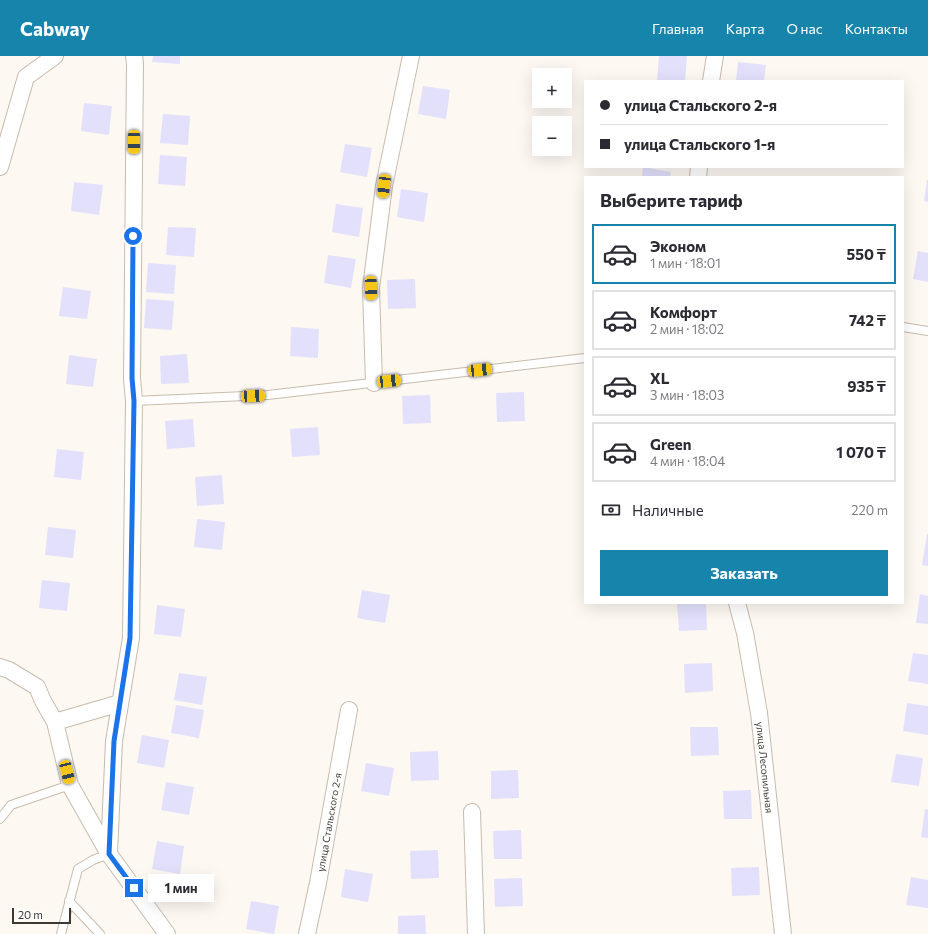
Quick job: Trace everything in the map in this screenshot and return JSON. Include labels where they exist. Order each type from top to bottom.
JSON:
[{"type":"street","points":[[0,167],[26,77],[54,56]]},
{"type":"street","points":[[109,854],[114,741],[130,638],[134,401],[132,378],[134,56]]},
{"type":"street","points":[[374,383],[371,288],[384,186],[411,56]]},
{"type":"street","points":[[711,80],[714,56]]},
{"type":"street","name":"улица Лесопильная","points":[[737,604],[745,633],[759,713],[783,934]]},
{"type":"street","points":[[3,665],[37,687],[55,722],[70,785],[109,854],[167,934]]},
{"type":"street","points":[[55,722],[120,703]]},
{"type":"street","name":"улица Стальского 2-я","points":[[307,934],[318,883],[349,710]]},
{"type":"street","points":[[472,812],[476,934]]},
{"type":"lane","points":[[904,327],[928,331]]},
{"type":"lane","points":[[134,401],[268,395],[584,358]]},
{"type":"lane","points":[[0,819],[11,805],[70,785]]},
{"type":"lane","points":[[61,934],[78,869],[93,860],[109,854]]},
{"type":"lane","points":[[69,901],[100,934]]},
{"type":"building","points":[[153,56],[180,56],[180,64],[152,62]]},
{"type":"building","points":[[659,56],[687,56],[685,80],[657,80]]},
{"type":"building","points":[[738,62],[766,65],[764,80],[736,80]]},
{"type":"building","points":[[423,86],[450,90],[446,119],[418,114]]},
{"type":"building","points":[[84,103],[112,106],[109,135],[81,131]]},
{"type":"building","points":[[163,114],[190,116],[188,145],[160,143]]},
{"type":"building","points":[[345,144],[372,148],[367,177],[340,172]]},
{"type":"building","points":[[160,155],[187,157],[185,186],[158,184]]},
{"type":"building","points":[[643,168],[671,172],[670,176],[642,176]]},
{"type":"building","points":[[928,180],[928,202],[924,201]]},
{"type":"building","points":[[74,182],[103,185],[99,215],[71,211]]},
{"type":"building","points":[[401,189],[428,193],[424,222],[397,217]]},
{"type":"building","points":[[336,204],[363,208],[359,237],[332,232]]},
{"type":"building","points":[[168,227],[196,228],[194,257],[166,255]]},
{"type":"building","points":[[918,251],[928,253],[928,282],[913,279]]},
{"type":"building","points":[[328,255],[356,259],[351,288],[324,283]]},
{"type":"building","points":[[148,263],[176,265],[174,294],[146,292]]},
{"type":"building","points":[[415,279],[416,308],[388,309],[387,280]]},
{"type":"building","points":[[63,287],[91,291],[87,319],[59,316]]},
{"type":"building","points":[[146,299],[174,301],[172,330],[144,328]]},
{"type":"building","points":[[291,327],[319,329],[318,358],[290,356]]},
{"type":"building","points":[[187,354],[189,383],[161,384],[160,356]]},
{"type":"building","points":[[69,355],[97,359],[93,387],[66,384]]},
{"type":"building","points":[[524,392],[525,421],[497,422],[496,393]]},
{"type":"building","points":[[430,395],[431,423],[403,424],[402,396]]},
{"type":"building","points":[[193,419],[195,447],[167,449],[165,421]]},
{"type":"building","points":[[318,427],[320,455],[292,457],[290,429]]},
{"type":"building","points":[[57,449],[84,452],[81,480],[54,477]]},
{"type":"building","points":[[222,475],[224,504],[197,506],[195,477]]},
{"type":"building","points":[[197,519],[225,522],[222,550],[194,547]]},
{"type":"building","points":[[48,527],[76,530],[73,558],[45,555]]},
{"type":"building","points":[[928,534],[928,566],[922,565]]},
{"type":"building","points":[[42,580],[70,583],[67,611],[39,608]]},
{"type":"building","points":[[362,590],[390,595],[385,623],[357,618]]},
{"type":"building","points":[[920,594],[928,596],[928,624],[916,623]]},
{"type":"building","points":[[677,604],[706,604],[707,630],[679,631]]},
{"type":"building","points":[[157,605],[185,609],[181,637],[154,634]]},
{"type":"building","points":[[913,653],[928,655],[928,684],[908,681]]},
{"type":"building","points":[[712,663],[713,691],[685,693],[684,664]]},
{"type":"building","points":[[179,673],[207,677],[202,705],[174,700]]},
{"type":"building","points":[[907,703],[928,706],[928,735],[903,731]]},
{"type":"building","points":[[176,705],[204,710],[199,738],[171,733]]},
{"type":"building","points":[[690,727],[718,727],[719,755],[691,756]]},
{"type":"building","points":[[142,735],[169,740],[164,768],[137,763]]},
{"type":"building","points":[[438,751],[439,780],[411,781],[410,752]]},
{"type":"building","points":[[896,754],[923,758],[919,786],[891,782]]},
{"type":"building","points":[[366,763],[394,768],[389,796],[361,791]]},
{"type":"building","points":[[518,770],[519,798],[491,799],[491,771]]},
{"type":"building","points":[[166,782],[194,787],[189,815],[161,810]]},
{"type":"building","points":[[751,790],[752,819],[724,819],[723,791]]},
{"type":"building","points":[[925,809],[928,810],[928,838],[921,837]]},
{"type":"building","points":[[521,830],[522,859],[494,859],[493,831]]},
{"type":"building","points":[[157,841],[184,846],[180,874],[152,869]]},
{"type":"building","points":[[438,850],[439,878],[411,879],[410,851]]},
{"type":"building","points":[[759,867],[760,895],[732,896],[731,868]]},
{"type":"building","points":[[345,869],[373,874],[368,902],[341,897]]},
{"type":"building","points":[[911,877],[928,880],[928,908],[906,905]]},
{"type":"building","points":[[522,878],[523,906],[495,907],[494,879]]},
{"type":"building","points":[[251,901],[279,906],[274,934],[246,929]]},
{"type":"building","points":[[425,915],[426,934],[398,934],[398,916]]},
{"type":"route","points":[[133,236],[132,378],[134,401],[130,638],[114,741],[109,854],[134,888]]}]
